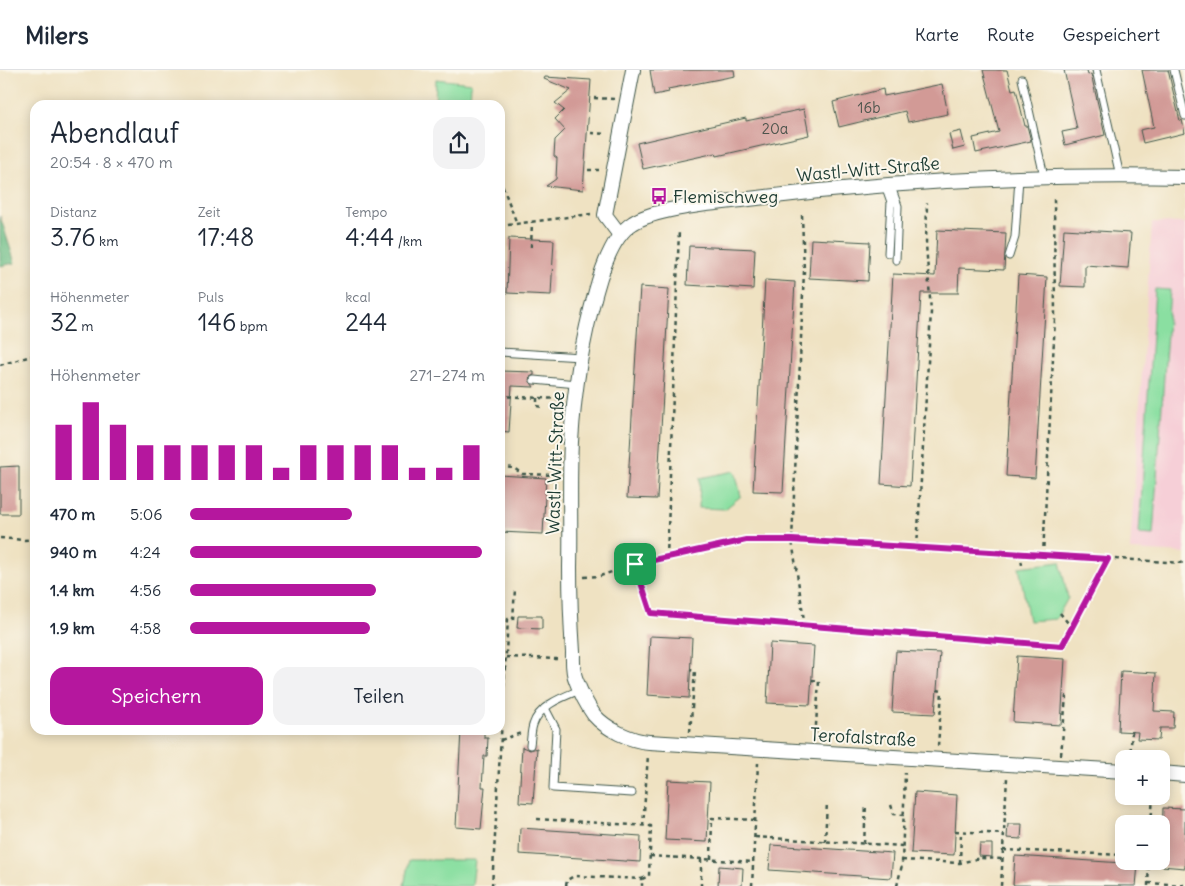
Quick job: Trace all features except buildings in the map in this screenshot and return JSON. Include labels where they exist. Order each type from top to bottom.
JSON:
[{"type":"street","points":[[620,235],[605,215],[633,70]]},
{"type":"street","name":"Wastl-Witt-Straße","points":[[605,724],[595,716],[574,677],[570,578],[571,442],[581,357],[591,310],[603,267],[620,235],[632,223],[664,212],[772,196],[887,184],[1044,176],[1185,177]]},
{"type":"street","name":"Terofalstraße","points":[[605,724],[622,734],[642,742],[1115,770]]},
{"type":"street","points":[[1170,774],[1185,775]]},
{"type":"lane","points":[[1096,70],[1120,176]]},
{"type":"lane","points":[[1174,70],[1183,95],[1185,116]]},
{"type":"lane","points":[[1022,79],[1044,176]]},
{"type":"lane","points":[[1009,256],[1015,237],[1019,178]]},
{"type":"lane","points":[[887,184],[892,202],[888,253]]},
{"type":"lane","points":[[887,184],[898,206],[896,260]]},
{"type":"lane","points":[[505,352],[581,357]]},
{"type":"lane","points":[[534,380],[577,384]]},
{"type":"lane","points":[[530,745],[533,724],[545,708],[555,701],[580,690]]},
{"type":"lane","points":[[545,708],[556,729],[553,788],[632,793]]},
{"type":"path","points":[[594,98],[627,99]]},
{"type":"path","points":[[505,192],[517,224]]},
{"type":"path","points":[[1043,555],[1055,319],[1054,197]]},
{"type":"path","points":[[916,547],[931,312],[926,244],[927,204]]},
{"type":"path","points":[[505,225],[577,216],[605,215]]},
{"type":"path","points":[[802,215],[804,271],[792,540],[805,626]]},
{"type":"path","points":[[531,247],[532,222]]},
{"type":"path","points":[[667,557],[679,230]]},
{"type":"path","points":[[0,365],[30,356]]},
{"type":"path","points":[[505,396],[560,399]]},
{"type":"path","points":[[537,398],[537,406],[543,407]]},
{"type":"path","points":[[505,467],[514,468],[522,474],[571,476]]},
{"type":"path","points":[[0,538],[30,539]]},
{"type":"path","points":[[570,578],[600,576],[635,564],[746,540],[792,540],[1185,563]]},
{"type":"path","points":[[1020,554],[1022,565]]},
{"type":"path","points":[[635,564],[651,613],[1062,646],[1108,559]]},
{"type":"path","points":[[505,674],[508,619],[513,619],[514,589]]},
{"type":"path","points":[[1060,613],[1072,628]]},
{"type":"path","points":[[506,657],[557,659]]},
{"type":"path","points":[[689,745],[695,671],[690,670]]},
{"type":"path","points":[[812,680],[820,681],[815,753]]},
{"type":"path","points":[[937,690],[942,691],[937,760]]},
{"type":"path","points":[[1061,767],[1066,696],[1063,696]]},
{"type":"path","points":[[501,740],[532,730]]},
{"type":"path","points":[[1131,750],[1132,731]]},
{"type":"path","points":[[492,886],[501,735]]},
{"type":"path","points":[[643,826],[649,742]]},
{"type":"path","points":[[752,886],[759,749]]},
{"type":"path","points":[[1001,886],[1008,764]]},
{"type":"path","points":[[897,886],[902,860],[905,773]]},
{"type":"path","points":[[825,842],[826,802]]},
{"type":"path","points":[[864,844],[866,804]]},
{"type":"path","points":[[891,805],[894,814],[904,815]]},
{"type":"path","points":[[711,859],[712,818],[756,820]]},
{"type":"path","points":[[537,819],[651,826],[648,876],[642,880],[574,876],[567,880],[566,886]]},
{"type":"path","points":[[955,831],[1004,834]]},
{"type":"path","points":[[960,863],[961,832]]},
{"type":"path","points":[[755,837],[902,846]]},
{"type":"path","points":[[1003,850],[1115,855]]},
{"type":"path","points":[[650,856],[754,862]]},
{"type":"path","points":[[902,860],[960,863],[980,858],[1002,859]]},
{"type":"path","points":[[701,859],[701,886]]},
{"type":"path","points":[[1149,870],[1148,885],[1185,885]]},
{"type":"path","points":[[642,880],[642,886]]},
{"type":"shaded area","points":[[1152,222],[1185,223],[1185,553],[1130,550]]},
{"type":"green space","points":[[436,79],[471,83],[470,100],[435,100]]},
{"type":"green space","points":[[0,216],[15,263],[0,266]]},
{"type":"green space","points":[[1155,289],[1170,290],[1153,535],[1139,534]]},
{"type":"green space","points":[[735,471],[741,496],[725,509],[699,508],[700,478]]},
{"type":"green space","points":[[1060,562],[1068,598],[1056,619],[1029,621],[1019,567]]},
{"type":"green space","points":[[409,860],[475,860],[472,886],[404,886]]},
{"type":"place","name":"Flemischweg","points":[[659,196]]},
{"type":"route","points":[[746,540],[792,540],[1108,559],[1062,646],[651,613],[635,564],[746,540]]}]
